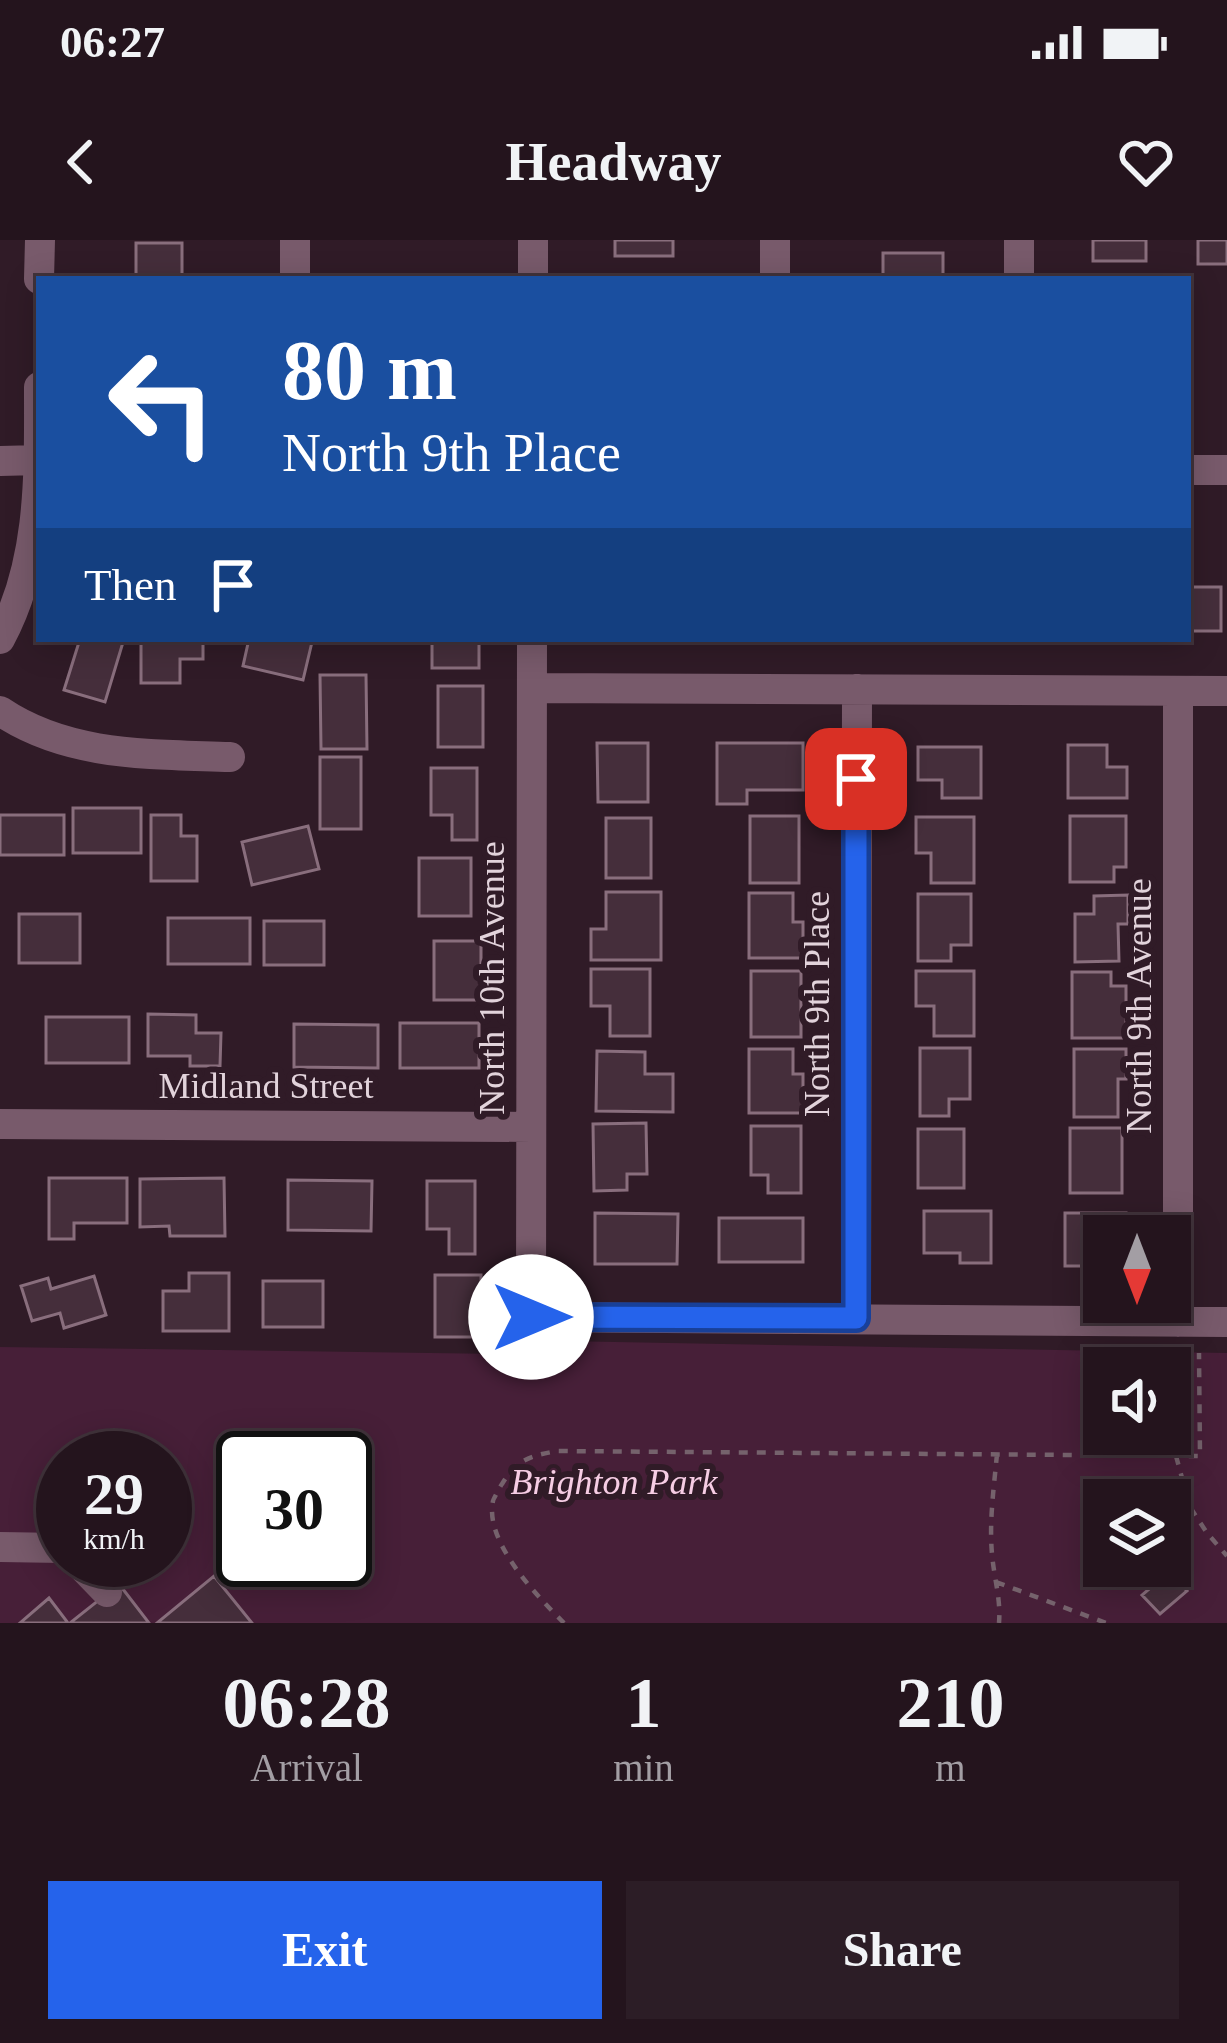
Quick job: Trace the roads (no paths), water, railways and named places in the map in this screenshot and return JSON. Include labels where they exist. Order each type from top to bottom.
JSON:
[{"type":"street","points":[[39,276],[40,240]]},
{"type":"street","points":[[295,240],[295,276]]},
{"type":"street","points":[[533,240],[533,276]]},
{"type":"street","points":[[775,240],[775,276]]},
{"type":"street","points":[[1019,240],[1019,276]]},
{"type":"street","points":[[0,460],[36,460]]},
{"type":"street","points":[[1191,470],[1227,470]]},
{"type":"street","points":[[0,639],[23,587],[32,552],[36,499]]},
{"type":"street","name":"North 10th Avenue","points":[[532,642],[531,1317],[856,1318]]},
{"type":"street","points":[[532,688],[1227,691]]},
{"type":"street","name":"North 9th Place","points":[[856,689],[856,1318]]},
{"type":"street","name":"North 9th Avenue","points":[[1178,691],[1201,1322]]},
{"type":"street","points":[[0,711],[30,730],[74,746],[230,758]]},
{"type":"street","name":"Midland Street","points":[[0,1124],[531,1127]]},
{"type":"street","points":[[856,1318],[1201,1322]]},
{"type":"street","points":[[0,1547],[36,1548]]},
{"type":"street","points":[[102,1587],[107,1592]]},
{"type":"park label","name":"Brighton Park","points":[[614,1482]]}]
